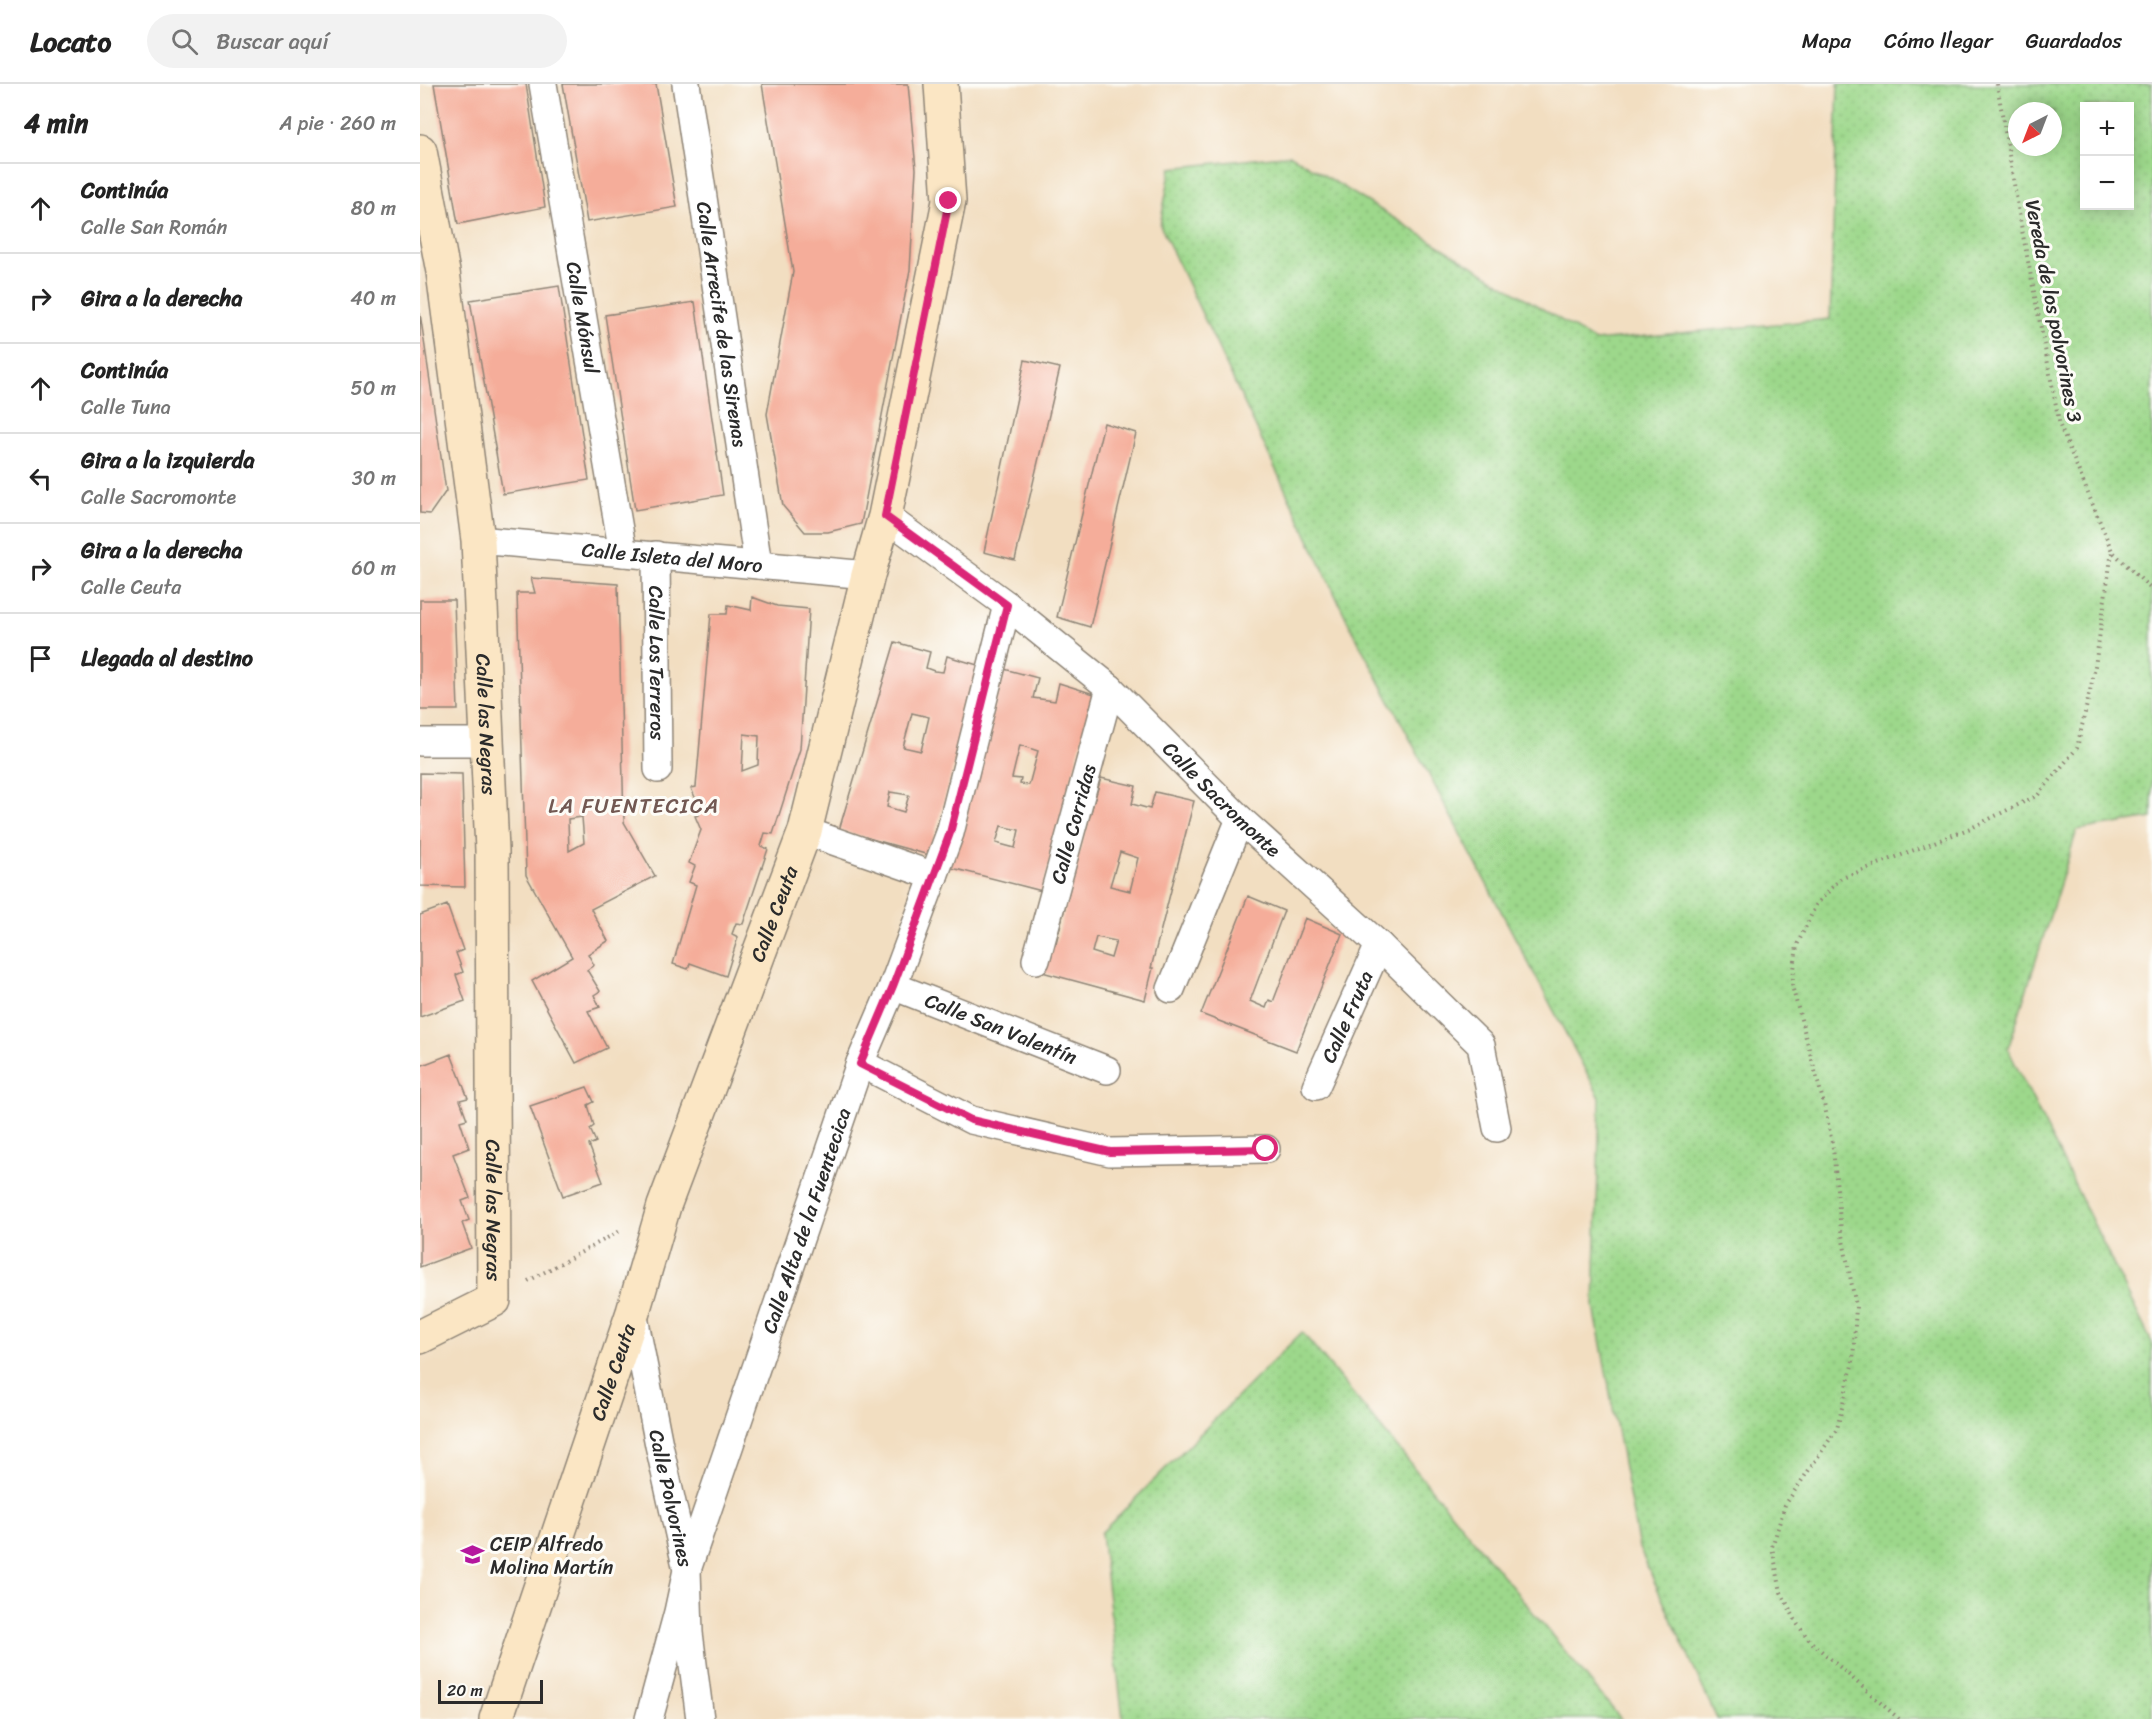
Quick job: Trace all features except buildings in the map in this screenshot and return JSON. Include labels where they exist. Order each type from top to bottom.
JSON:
[{"type":"street","name":"Calle Mónsul","points":[[543,84],[623,553]]},
{"type":"street","name":"Calle Arrecife de las Sirenas","points":[[686,84],[758,565]]},
{"type":"street","name":"Calle Ceuta","points":[[496,1719],[633,1312],[664,1206],[805,831],[868,575],[885,516],[949,201],[941,84]]},
{"type":"street","name":"Calle las Negras","points":[[420,151],[443,272],[478,540],[492,850],[494,1300]]},
{"type":"street","name":"Calle Sacromonte","points":[[885,516],[1007,605],[1110,688],[1240,819],[1379,945],[1481,1045],[1497,1128]]},
{"type":"street","name":"Calle Isleta del Moro","points":[[478,540],[868,575]]},
{"type":"street","name":"Calle Los Terreros","points":[[656,555],[658,770]]},
{"type":"street","name":"Calle Alta de la Fuentecica","points":[[687,1570],[860,1064],[893,986],[950,833],[1007,605]]},
{"type":"street","name":"Calle Corridas","points":[[1036,960],[1110,688]]},
{"type":"street","points":[[420,742],[486,742]]},
{"type":"street","points":[[1171,989],[1240,819]]},
{"type":"street","points":[[805,831],[934,876]]},
{"type":"street","name":"Calle Fruta","points":[[1316,1086],[1379,945]]},
{"type":"street","name":"Calle San Valentín","points":[[893,986],[1107,1070]]},
{"type":"street","points":[[860,1064],[971,1120],[1110,1152],[1266,1149]]},
{"type":"street","points":[[420,1337],[494,1300]]},
{"type":"street","name":"Calle Polvorines","points":[[633,1312],[687,1570],[649,1719]]},
{"type":"street","points":[[687,1570],[689,1633],[700,1719]]},
{"type":"path","name":"Vereda de los polvorines 3","points":[[1997,84],[2021,225],[2060,426],[2112,551],[2152,590]]},
{"type":"path","points":[[1899,1719],[1810,1641],[1804,1633],[1781,1592],[1772,1547],[1785,1505],[1837,1429],[1853,1361],[1856,1306],[1841,1230],[1833,1148],[1825,1108],[1792,986],[1797,945],[1816,905],[1840,879],[1973,827],[2038,795],[2077,748],[2094,673],[2112,551]]},
{"type":"path","points":[[494,1300],[664,1206]]},
{"type":"green space","points":[[1838,84],[2152,84],[2152,818],[2077,830],[2008,1049],[2152,1343],[2152,1719],[1717,1719],[1639,1548],[1594,1307],[1600,1098],[1348,622],[1160,225],[1171,168],[1291,155],[1595,341],[1830,319]]},
{"type":"green space","points":[[1302,1332],[1621,1719],[1123,1719],[1101,1533]]},
{"type":"place","name":"CEIP Alfredo Molina Martín","points":[[472,1555]]},
{"type":"district","name":"LA FUENTECICA","points":[[634,806]]},
{"type":"route","points":[[949,201],[885,516],[1007,605],[950,833],[893,986],[860,1064],[971,1120],[1110,1152],[1266,1149]]}]
